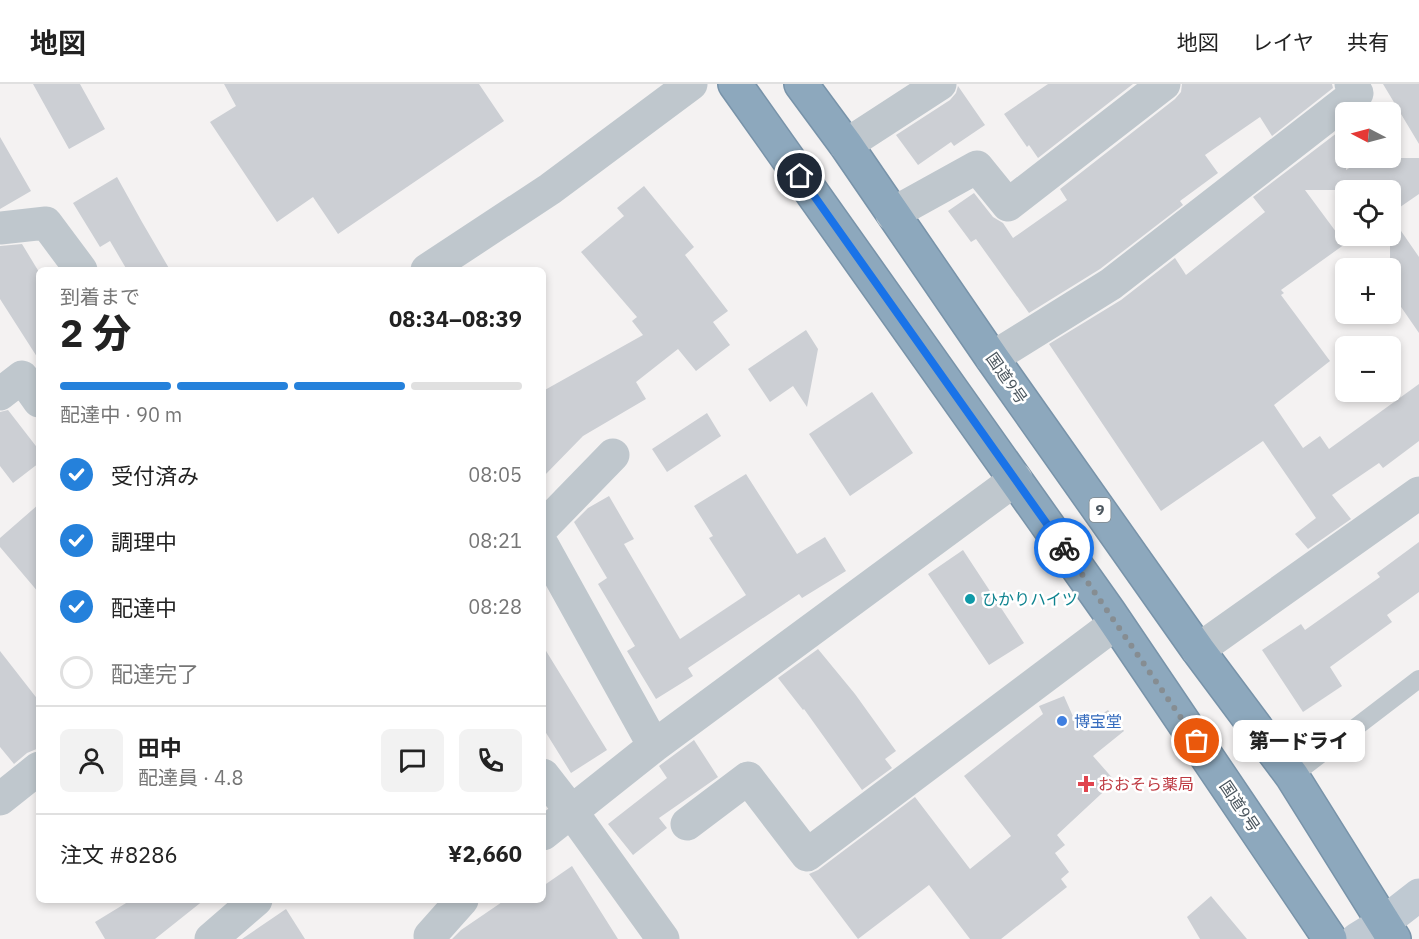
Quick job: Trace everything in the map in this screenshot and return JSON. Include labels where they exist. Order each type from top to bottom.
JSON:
[{"type":"highway","name":"国道9号","points":[[735,84],[1016,479],[1330,939]]},
{"type":"highway","name":"国道9号","points":[[801,84],[846,145],[992,358],[1198,650],[1292,776],[1378,934]]},
{"type":"street","points":[[432,267],[550,189],[691,84]]},
{"type":"street","points":[[846,145],[940,84]]},
{"type":"street","points":[[892,214],[977,167],[1008,205],[1164,84]]},
{"type":"street","points":[[992,358],[1111,284],[1357,93],[1351,84]]},
{"type":"street","points":[[0,228],[46,224],[79,267]]},
{"type":"street","points":[[0,394],[22,377],[36,397]]},
{"type":"street","points":[[546,524],[613,455]]},
{"type":"street","points":[[546,832],[654,746],[1016,479]]},
{"type":"street","points":[[1198,650],[1419,493]]},
{"type":"street","points":[[546,551],[654,746]]},
{"type":"street","points":[[687,824],[748,778],[807,855],[1116,623]]},
{"type":"street","points":[[0,799],[36,770]]},
{"type":"street","points":[[546,779],[663,939]]},
{"type":"street","points":[[1378,934],[1419,896]]},
{"type":"street","points":[[211,939],[253,903]]},
{"type":"street","points":[[432,939],[430,936],[459,903]]},
{"type":"lane","points":[[1292,776],[1419,679]]},
{"type":"building","points":[[33,84],[80,84],[105,129],[69,149]]},
{"type":"building","points":[[224,84],[479,84],[504,121],[338,234],[313,197],[277,222],[210,122],[236,106]]},
{"type":"building","points":[[1048,84],[1133,84],[1038,158],[1029,145],[1027,147],[1004,114]]},
{"type":"building","points":[[1182,84],[1332,84],[1333,88],[1272,136],[1260,117],[1205,155],[1218,173],[1180,201],[1183,205],[1100,269],[1029,313],[976,239],[971,242],[948,211],[974,193],[993,217],[1003,223],[1013,238],[1067,200],[1060,189],[1175,99],[1181,92]]},
{"type":"building","points":[[1383,84],[1419,84],[1419,144],[1401,114],[1401,102],[1394,102]]},
{"type":"building","points":[[958,86],[985,125],[954,146],[951,142],[918,165],[896,135],[950,100]]},
{"type":"building","points":[[1335,134],[1335,168],[1346,168],[1346,170],[1349,168],[1401,168],[1401,158],[1419,158],[1419,194],[1401,206],[1401,180],[1335,180],[1335,190],[1305,190],[1335,230],[1335,246],[1342,246],[1281,290],[1284,293],[1281,295],[1330,361],[1274,405],[1303,448],[1320,436],[1329,449],[1394,402],[1401,402],[1401,397],[1419,384],[1419,441],[1383,468],[1379,463],[1332,495],[1351,519],[1308,549],[1295,534],[1316,518],[1263,441],[1161,511],[1049,344],[1121,300],[1175,258],[1186,275],[1265,212],[1253,197]]},
{"type":"building","points":[[0,137],[31,191],[0,209]]},
{"type":"building","points":[[117,177],[168,267],[125,267],[110,241],[100,247],[73,203]]},
{"type":"building","points":[[644,186],[694,247],[685,255],[728,311],[713,322],[730,345],[696,371],[678,349],[636,382],[646,399],[583,436],[546,474],[546,389],[643,335],[632,321],[637,317],[581,252],[624,216],[617,208]]},
{"type":"building","points":[[1401,231],[1419,257],[1419,333],[1401,307],[1401,258],[1390,258],[1390,246],[1401,246]]},
{"type":"building","points":[[22,244],[36,267],[36,355],[0,299],[0,246]]},
{"type":"building","points":[[806,330],[818,349],[807,407],[793,386],[770,402],[748,369]]},
{"type":"building","points":[[872,392],[913,453],[850,496],[809,434]]},
{"type":"building","points":[[8,410],[36,446],[36,465],[13,483],[0,466],[0,412]]},
{"type":"building","points":[[707,413],[721,436],[667,472],[652,449]]},
{"type":"building","points":[[746,474],[797,554],[825,537],[846,571],[802,598],[799,594],[688,668],[693,676],[656,699],[627,651],[635,646],[598,584],[607,578],[574,522],[588,508],[609,496],[634,539],[624,544],[680,639],[746,595],[709,538],[713,536],[694,506]]},
{"type":"building","points":[[36,507],[36,589],[0,547],[0,538]]},
{"type":"building","points":[[1419,542],[1419,592],[1387,615],[1392,622],[1330,667],[1342,686],[1303,712],[1262,650],[1301,624],[1305,630],[1380,577],[1377,573]]},
{"type":"building","name":"ひかりハイツ","points":[[963,550],[1024,643],[989,665],[928,574]]},
{"type":"building","points":[[818,649],[855,694],[896,751],[885,759],[892,768],[862,790],[804,709],[778,678]]},
{"type":"building","points":[[0,651],[36,697],[36,749],[27,753],[14,764],[0,747]]},
{"type":"building","points":[[546,651],[607,750],[571,773],[546,733]]},
{"type":"building","points":[[1064,696],[1079,730],[1108,710],[1124,731],[1093,756],[1115,781],[1057,835],[1065,845],[1055,853],[1069,872],[1061,879],[1067,887],[1001,939],[970,939],[929,885],[858,939],[809,874],[818,870],[915,797],[970,869],[1011,836],[964,776],[1043,714],[1039,706]]},
{"type":"building","points":[[694,740],[718,777],[659,818],[667,828],[633,855],[608,824],[667,778],[659,766]]},
{"type":"building","points":[[572,866],[618,939],[452,939],[461,930],[501,903],[546,903],[546,884]]},
{"type":"building","points":[[1211,896],[1247,939],[1200,939],[1187,917]]},
{"type":"building","points":[[126,903],[200,903],[155,939],[105,939],[95,922]]},
{"type":"building","points":[[286,909],[305,939],[242,939]]},
{"type":"way so far","points":[[1064,548],[1197,741]]},
{"type":"place","name":"ひかりハイツ","points":[[970,599]]},
{"type":"place","name":"博宝堂","points":[[1062,721]]},
{"type":"place","name":"第一ドライ","points":[[1197,741]]},
{"type":"place","name":"おおそら薬局","points":[[1086,784]]},
{"type":"route","points":[[800,176],[1064,548]]}]
